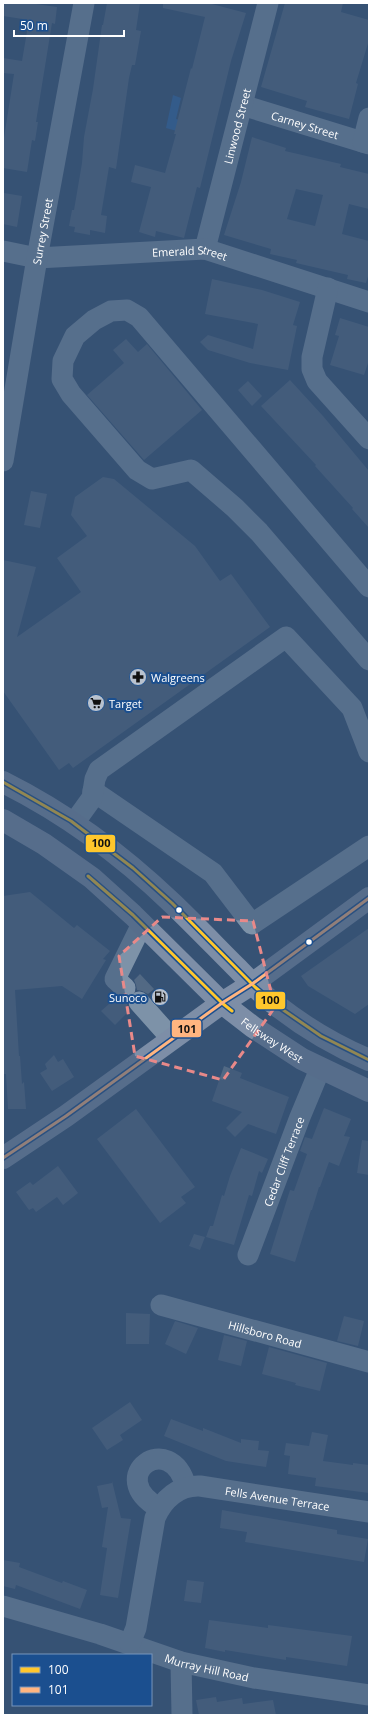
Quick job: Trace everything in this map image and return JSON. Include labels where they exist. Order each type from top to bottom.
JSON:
[{"type":"main road","points":[[3,782],[74,823],[154,885],[252,984],[276,1005],[310,1030],[369,1060]]},
{"type":"main road","name":"Fellsway West","points":[[3,820],[44,844],[92,878],[142,924],[222,1003],[269,1038],[320,1068],[369,1091]]},
{"type":"main road","points":[[11,1153],[222,1003],[252,984],[369,898]]},
{"type":"street","name":"Surrey Street","points":[[3,461],[84,3]]},
{"type":"street","name":"Linwood Street","points":[[205,250],[268,3]]},
{"type":"street","name":"Carney Street","points":[[242,105],[366,143]]},
{"type":"street","points":[[366,143],[369,118]]},
{"type":"street","name":"Emerald Street","points":[[3,251],[38,258],[205,250],[369,302]]},
{"type":"street","points":[[328,288],[314,343],[312,369],[317,381],[369,439]]},
{"type":"street","points":[[369,587],[139,317],[127,310],[111,312],[94,320],[75,336],[63,361],[62,379],[71,394],[137,470],[152,479],[191,470],[235,508],[259,532],[369,660]]},
{"type":"street","points":[[74,823],[92,798],[99,770],[286,636],[352,708],[369,752]]},
{"type":"street","points":[[93,791],[213,873],[252,924],[369,846]]},
{"type":"street","points":[[142,924],[115,978],[172,1039]]},
{"type":"street","name":"Cedar Cliff Terrace","points":[[248,1254],[320,1068]]},
{"type":"street","name":"Hillsboro Road","points":[[161,1305],[369,1362]]},
{"type":"street","points":[[130,1643],[136,1628],[152,1530],[159,1508],[177,1491],[186,1487],[183,1476],[172,1463],[158,1459],[146,1463],[138,1472],[137,1484],[142,1495],[159,1508]]},
{"type":"street","name":"Fells Avenue Terrace","points":[[186,1487],[193,1485],[206,1486],[369,1512]]},
{"type":"street","name":"Murray Hill Road","points":[[3,1606],[130,1643],[182,1662],[254,1678],[369,1695]]},
{"type":"street","points":[[182,1662],[182,1715]]},
{"type":"highlighted area","points":[[162,917],[253,921],[275,1007],[223,1080],[135,1056],[119,956]]},
{"type":"shaded area","points":[[173,95],[181,98],[176,119],[208,127],[205,139],[166,128]]},
{"type":"building","points":[[3,3],[29,3],[57,7],[55,24],[52,23],[36,122],[38,122],[35,141],[32,140],[27,172],[3,168],[3,144],[14,74],[3,73],[3,58],[22,61],[29,20],[3,16]]},
{"type":"building","points":[[107,3],[140,3],[136,30],[141,31],[135,65],[132,65],[129,78],[116,169],[109,167],[101,215],[107,216],[105,233],[90,230],[90,235],[74,232],[75,227],[69,226],[72,210],[74,210],[82,163],[84,137],[93,89],[102,25]]},
{"type":"building","points":[[163,3],[208,3],[246,13],[231,61],[200,188],[197,187],[184,238],[156,231],[155,237],[139,232],[151,187],[131,182],[135,165],[165,173],[205,17],[163,8]]},
{"type":"building","points":[[285,3],[343,3],[341,12],[369,20],[369,40],[356,83],[358,84],[349,119],[305,107],[307,101],[261,87]]},
{"type":"building","points":[[252,137],[286,148],[285,151],[341,164],[340,167],[369,174],[369,209],[349,204],[342,234],[369,241],[369,273],[366,283],[347,279],[348,275],[296,263],[297,260],[270,254],[271,249],[224,235],[241,182]],"holes":[[[296,189],[323,195],[315,226],[287,219]]]},
{"type":"building","points":[[4,193],[22,196],[17,227],[3,224]]},
{"type":"building","points":[[212,279],[262,290],[300,302],[293,325],[297,326],[288,370],[250,363],[208,350],[200,342],[208,335],[253,349],[258,324],[205,314]]},
{"type":"building","points":[[340,318],[369,327],[369,360],[364,375],[330,365],[339,336],[335,335]]},
{"type":"building","points":[[126,339],[138,352],[147,344],[202,410],[144,460],[87,395],[124,363],[113,350]]},
{"type":"building","points":[[290,380],[323,416],[369,471],[369,528],[315,466],[316,465],[261,406]]},
{"type":"building","points":[[248,381],[262,396],[252,406],[238,390]]},
{"type":"building","points":[[103,477],[114,479],[195,546],[220,581],[231,574],[270,627],[73,768],[69,763],[59,770],[3,691],[3,560],[36,567],[17,637],[81,592],[57,558],[87,536],[71,515],[75,497]]},
{"type":"building","points":[[31,491],[47,494],[40,528],[24,525]]},
{"type":"building","points":[[30,892],[74,928],[77,925],[110,951],[103,959],[106,960],[82,999],[62,986],[15,990],[19,1056],[22,1084],[24,1082],[26,1109],[8,1109],[6,1074],[3,1074],[3,896]]},
{"type":"building","points":[[369,928],[369,1004],[355,1014],[308,986],[301,976]]},
{"type":"building","points":[[140,974],[154,989],[148,994],[137,990],[134,980]]},
{"type":"building","points":[[117,997],[122,1000],[127,1000],[127,1005],[130,1010],[115,1025],[101,1011]]},
{"type":"building","points":[[54,1055],[58,1062],[63,1059],[74,1077],[52,1091],[40,1073],[47,1069],[45,1064]]},
{"type":"building","points":[[224,1066],[242,1073],[240,1078],[289,1097],[276,1134],[248,1124],[235,1137],[226,1128],[242,1112],[212,1101]]},
{"type":"building","points":[[324,1108],[351,1119],[344,1136],[350,1137],[339,1166],[329,1162],[311,1210],[295,1262],[270,1254],[290,1190],[294,1191],[307,1154],[300,1151],[305,1137],[312,1139]]},
{"type":"building","points":[[136,1109],[195,1187],[181,1197],[186,1203],[160,1223],[97,1139]]},
{"type":"building","points":[[362,1140],[369,1141],[369,1175],[357,1173]]},
{"type":"building","points":[[241,1148],[268,1159],[262,1173],[259,1171],[252,1196],[249,1195],[234,1245],[206,1237],[210,1226],[213,1226],[222,1195],[224,1196]]},
{"type":"building","points":[[58,1166],[78,1193],[63,1205],[57,1197],[36,1212],[33,1208],[29,1210],[16,1192],[30,1182],[33,1185]]},
{"type":"building","points":[[194,1234],[205,1237],[200,1250],[189,1246]]},
{"type":"building","points":[[126,1313],[150,1314],[149,1344],[126,1344]]},
{"type":"building","points":[[344,1316],[364,1321],[358,1346],[337,1341]]},
{"type":"building","points":[[175,1321],[198,1328],[186,1354],[165,1344]]},
{"type":"building","points":[[224,1335],[247,1341],[241,1366],[218,1360]]},
{"type":"building","points":[[269,1347],[327,1363],[320,1391],[295,1385],[296,1383],[262,1374]]},
{"type":"building","points":[[130,1402],[142,1420],[120,1435],[123,1440],[107,1450],[92,1428]]},
{"type":"building","points":[[171,1419],[203,1431],[203,1428],[241,1443],[241,1439],[259,1441],[258,1450],[269,1451],[266,1467],[226,1461],[164,1436]]},
{"type":"building","points":[[312,1432],[328,1435],[323,1461],[353,1465],[353,1463],[369,1465],[369,1493],[315,1486],[316,1478],[288,1474],[290,1456],[284,1455],[286,1443],[309,1446]]},
{"type":"building","points":[[112,1481],[121,1518],[131,1519],[118,1598],[100,1595],[107,1548],[102,1547],[108,1507],[102,1508],[97,1486],[112,1483]]},
{"type":"building","points":[[222,1510],[337,1530],[337,1534],[368,1539],[364,1562],[245,1542],[247,1532],[220,1528]]},
{"type":"building","points":[[3,1560],[20,1563],[19,1567],[62,1583],[63,1581],[87,1590],[80,1609],[16,1585],[15,1589],[3,1586]]},
{"type":"building","points":[[187,1580],[204,1582],[201,1603],[184,1601]]},
{"type":"building","points":[[209,1620],[268,1628],[268,1625],[352,1636],[347,1666],[286,1657],[286,1660],[205,1648]]},
{"type":"building","points":[[216,1697],[217,1702],[242,1698],[243,1704],[273,1700],[276,1715],[199,1715],[196,1700]]},
{"type":"transit line","name":"100","points":[[3,782],[71,821],[133,868],[172,903],[255,987],[276,1005],[321,1036],[369,1060]]},
{"type":"transit line","name":"100","points":[[88,876],[133,915],[222,1003],[232,1011]]},
{"type":"transit line","name":"101","points":[[3,1158],[66,1116],[222,1003],[252,984],[369,898]]},
{"type":"place","name":"Walgreens","points":[[138,677]]},
{"type":"place","name":"Target","points":[[96,703]]},
{"type":"place","name":"Sunoco","points":[[160,997]]}]
